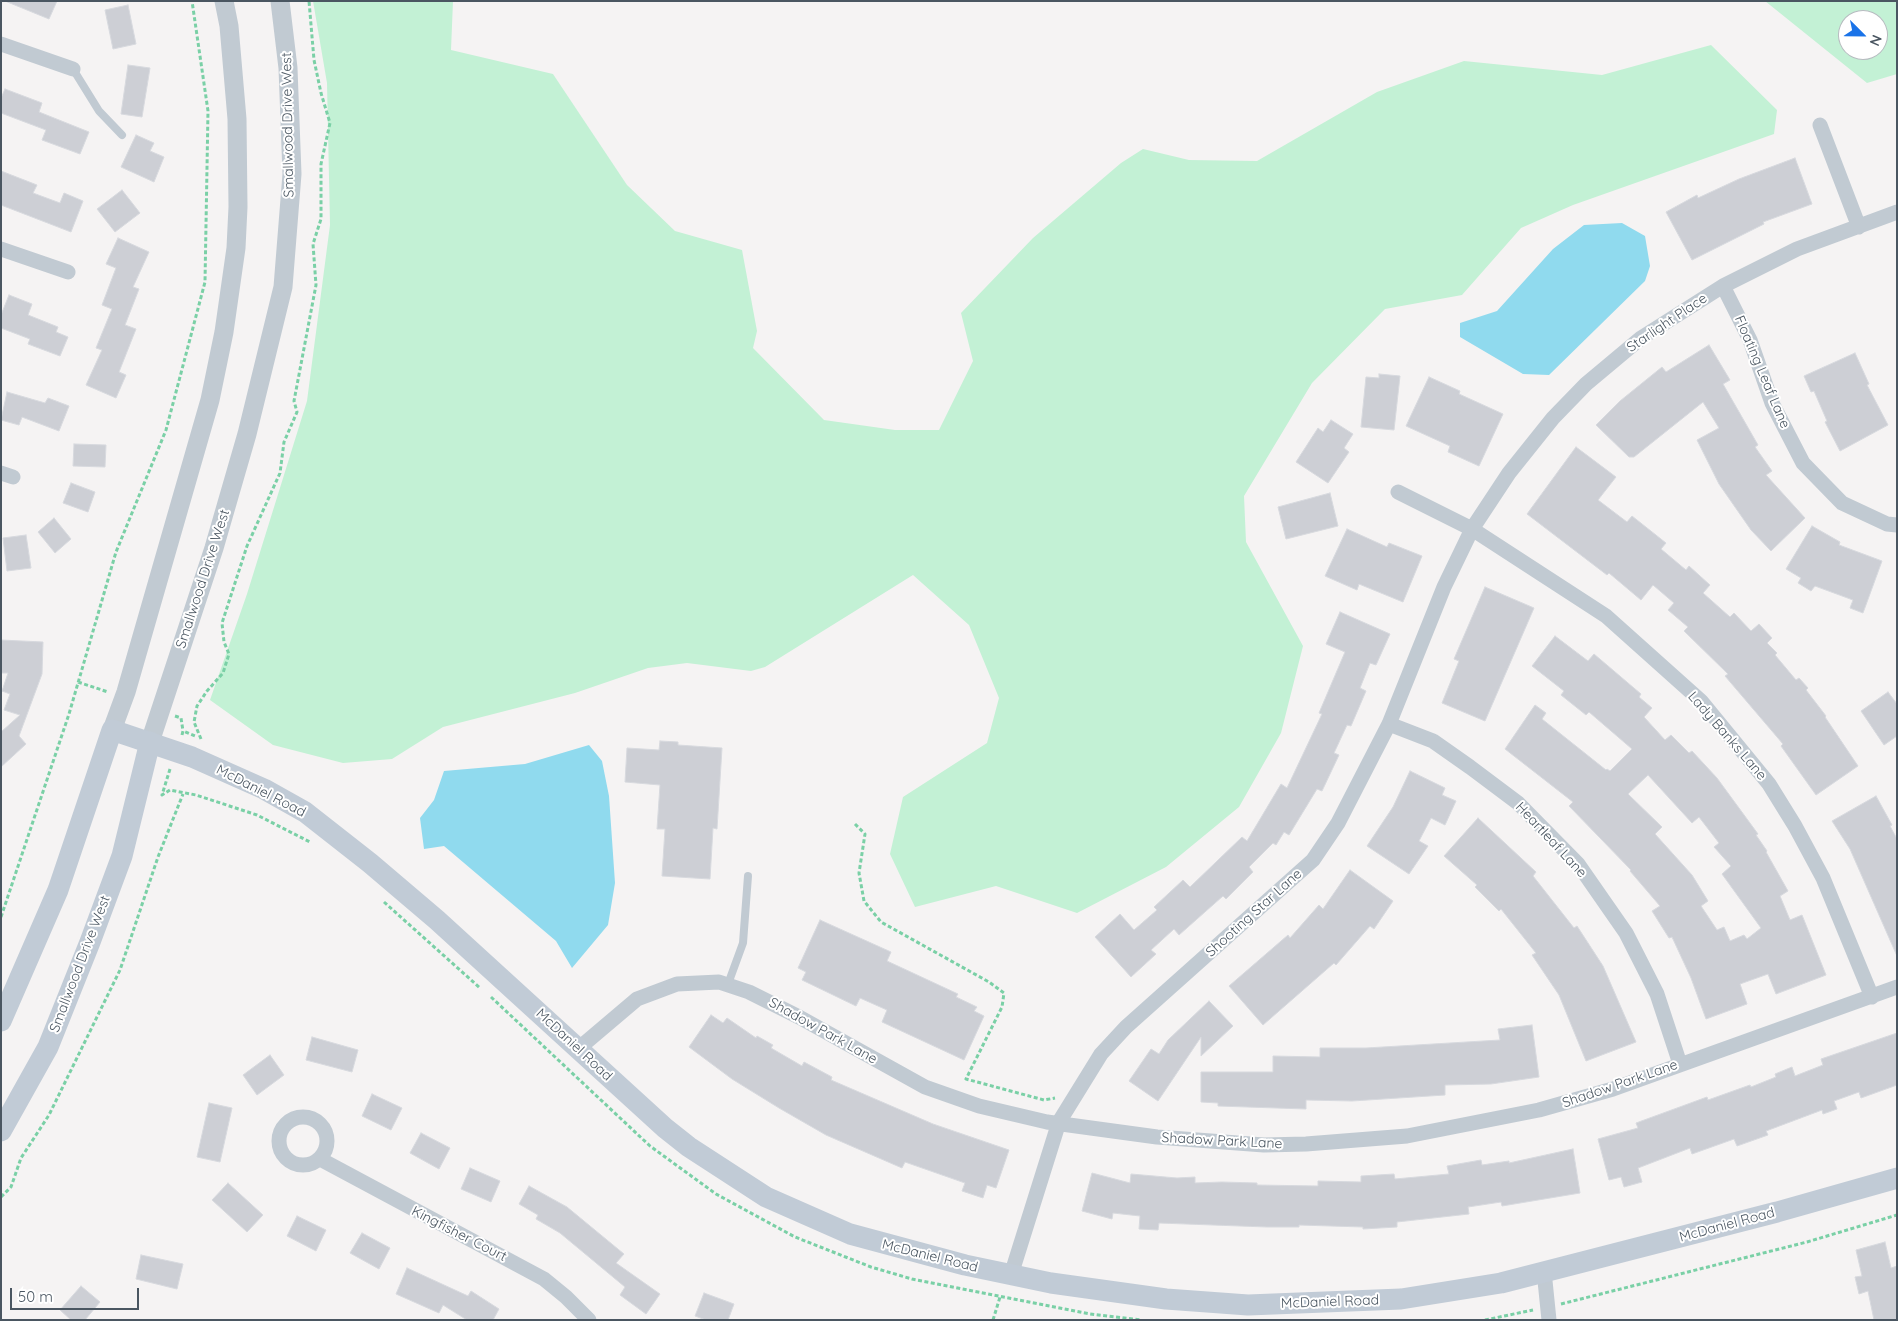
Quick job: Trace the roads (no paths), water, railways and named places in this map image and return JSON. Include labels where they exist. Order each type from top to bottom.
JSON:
[{"type":"main road","name":"McDaniel Road","points":[[112,730],[192,756],[264,790],[305,812],[370,863],[437,920],[689,1147],[766,1196],[850,1234],[964,1265],[1050,1283],[1166,1299],[1248,1304],[1401,1299],[1501,1283],[1660,1243],[1897,1178]]},
{"type":"main road","points":[[1,1020],[58,890],[112,730]]},
{"type":"main road","name":"Smallwood Drive West","points":[[1,1131],[48,1047],[90,942],[122,856],[150,742]]},
{"type":"street","points":[[112,730],[126,692],[210,400],[224,332],[236,248],[238,207],[237,119],[229,26],[224,1]]},
{"type":"street","name":"Smallwood Drive West","points":[[150,742],[214,548],[248,434],[283,287],[292,174],[288,68],[280,1]]},
{"type":"street","points":[[1,44],[73,69]]},
{"type":"street","points":[[1820,125],[1860,227]]},
{"type":"street","name":"Starlight Place","points":[[1472,528],[1509,473],[1553,418],[1586,384],[1641,338],[1723,286],[1797,249],[1897,212]]},
{"type":"street","points":[[1,249],[68,272]]},
{"type":"street","name":"Floating Leaf Lane","points":[[1723,286],[1750,340],[1772,403],[1803,463],[1842,503],[1887,524],[1897,525]]},
{"type":"street","name":"Lady Banks Lane","points":[[1398,492],[1472,528],[1606,616],[1701,701],[1769,784],[1795,826],[1823,878],[1872,997]]},
{"type":"street","name":"Shooting Star Lane","points":[[1011,1275],[1060,1122],[1101,1054],[1126,1027],[1313,860],[1338,822],[1389,724],[1444,587],[1472,528]]},
{"type":"street","name":"Heartleaf Lane","points":[[1389,724],[1433,741],[1470,767],[1518,803],[1578,864],[1630,942],[1656,994],[1680,1064]]},
{"type":"street","name":"Shadow Park Lane","points":[[578,1049],[626,1006],[650,993],[677,984],[704,981],[728,984],[799,1017],[925,1087],[1010,1114],[1128,1134],[1222,1143],[1285,1145],[1368,1140],[1466,1126],[1539,1110],[1613,1089],[1897,987]]},
{"type":"street","name":"Kingfisher Court","points":[[320,1159],[544,1279],[590,1320]]},
{"type":"street","points":[[1544,1271],[1548,1313]]},
{"type":"lane","points":[[73,69],[99,111],[122,135]]},
{"type":"lane","points":[[728,984],[743,943],[748,876]]},
{"type":"water","points":[[1622,223],[1645,236],[1650,266],[1645,281],[1549,375],[1523,374],[1460,337],[1460,323],[1497,311],[1553,249],[1584,225]]},
{"type":"water","points":[[589,745],[602,761],[609,796],[615,883],[608,925],[572,968],[556,941],[444,846],[424,849],[420,818],[434,800],[444,771],[525,764]]}]
